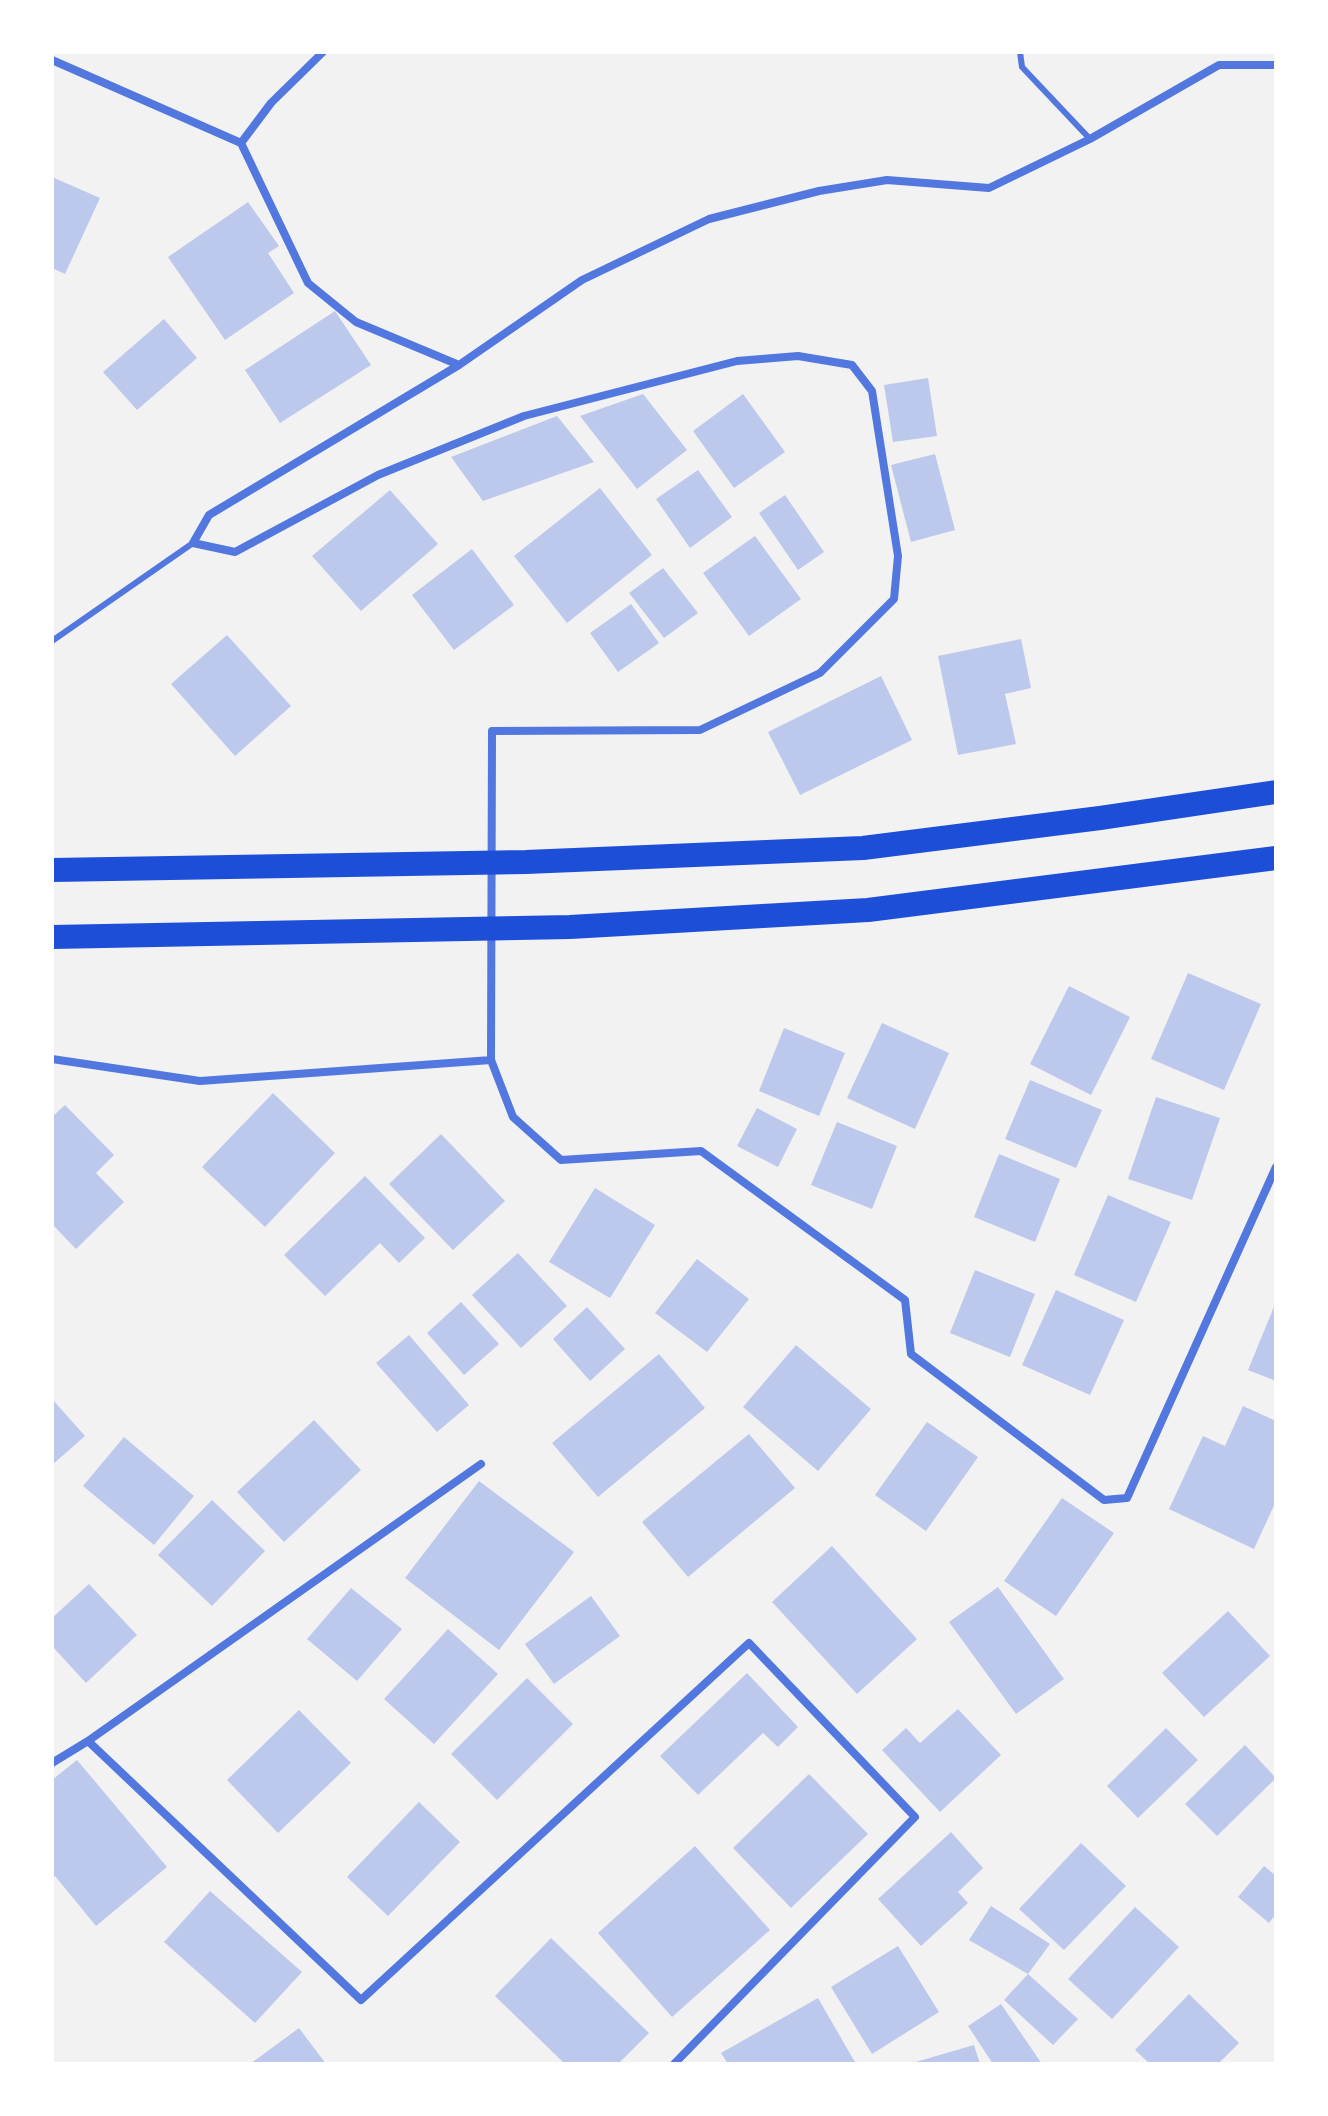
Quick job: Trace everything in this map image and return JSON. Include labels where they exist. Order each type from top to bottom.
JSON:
[{"type":"highway","points":[[52,870],[526,862],[863,848],[1276,792]]},
{"type":"highway","points":[[52,937],[570,927],[868,910],[1276,858]]},
{"type":"street","points":[[241,143],[271,103],[323,52]]},
{"type":"street","points":[[52,60],[241,143],[308,283],[356,322],[459,365]]},
{"type":"street","points":[[1276,65],[1219,65],[1090,139],[989,188],[887,180],[819,191],[709,219],[582,280],[459,365],[209,515],[193,543],[235,552],[378,475],[524,416],[737,361],[798,356],[852,365],[872,391],[898,556],[894,599],[820,673],[700,730],[492,731],[491,1060],[513,1117],[561,1160],[701,1151],[905,1300],[911,1354],[1104,1500],[1127,1498],[1276,1167]]},
{"type":"street","points":[[52,1059],[200,1081],[491,1060]]},
{"type":"street","points":[[52,1763],[88,1741],[481,1464]]},
{"type":"street","points":[[88,1741],[361,2000],[749,1643],[915,1817],[674,2064]]},
{"type":"lane","points":[[1020,52],[1022,67],[1090,139]]},
{"type":"lane","points":[[52,641],[193,543]]},
{"type":"building","points":[[52,177],[100,198],[65,274],[52,268]]},
{"type":"building","points":[[248,202],[279,246],[268,253],[294,293],[225,340],[168,257]]},
{"type":"building","points":[[335,311],[371,365],[280,423],[245,370]]},
{"type":"building","points":[[164,319],[197,358],[137,410],[103,372]]},
{"type":"building","points":[[928,378],[937,436],[893,442],[884,385]]},
{"type":"building","points":[[643,394],[687,450],[637,489],[580,416]]},
{"type":"building","points":[[743,394],[785,452],[734,488],[693,431]]},
{"type":"building","points":[[557,416],[594,462],[483,501],[451,457]]},
{"type":"building","points":[[935,454],[955,530],[911,542],[891,465]]},
{"type":"building","points":[[698,470],[732,517],[690,548],[656,499]]},
{"type":"building","points":[[600,488],[652,555],[567,623],[514,556]]},
{"type":"building","points":[[390,490],[438,544],[361,611],[312,556]]},
{"type":"building","points":[[785,495],[824,552],[798,570],[759,513]]},
{"type":"building","points":[[755,536],[801,599],[749,636],[703,573]]},
{"type":"building","points":[[472,549],[514,605],[454,650],[412,595]]},
{"type":"building","points":[[663,568],[698,613],[664,638],[629,593]]},
{"type":"building","points":[[631,604],[659,643],[618,672],[590,633]]},
{"type":"building","points":[[227,635],[291,706],[235,756],[171,684]]},
{"type":"building","points":[[1021,639],[1031,688],[1005,694],[1016,744],[958,755],[938,656]]},
{"type":"building","points":[[881,676],[912,740],[800,795],[768,732]]},
{"type":"building","points":[[1188,973],[1261,1004],[1224,1090],[1151,1059]]},
{"type":"building","points":[[1069,986],[1130,1017],[1091,1095],[1030,1064]]},
{"type":"building","points":[[882,1023],[949,1053],[915,1129],[847,1098]]},
{"type":"building","points":[[784,1028],[845,1053],[819,1116],[759,1091]]},
{"type":"building","points":[[1030,1080],[1102,1110],[1076,1168],[1005,1139]]},
{"type":"building","points":[[273,1093],[335,1153],[265,1227],[202,1167]]},
{"type":"building","points":[[1156,1097],[1220,1118],[1192,1200],[1128,1179]]},
{"type":"building","points":[[65,1105],[114,1155],[96,1173],[124,1202],[76,1249],[52,1224],[52,1117]]},
{"type":"building","points":[[757,1108],[797,1129],[778,1167],[737,1146]]},
{"type":"building","points":[[837,1122],[897,1146],[872,1209],[811,1185]]},
{"type":"building","points":[[441,1134],[505,1201],[453,1250],[389,1184]]},
{"type":"building","points":[[999,1154],[1060,1179],[1035,1242],[974,1217]]},
{"type":"building","points":[[365,1176],[425,1238],[399,1263],[380,1243],[325,1296],[284,1255]]},
{"type":"building","points":[[595,1188],[655,1225],[610,1298],[549,1262]]},
{"type":"building","points":[[1108,1195],[1171,1222],[1136,1302],[1074,1275]]},
{"type":"building","points":[[518,1253],[567,1306],[521,1348],[472,1295]]},
{"type":"building","points":[[697,1259],[749,1299],[707,1352],[655,1313]]},
{"type":"building","points":[[975,1270],[1035,1294],[1010,1357],[950,1333]]},
{"type":"building","points":[[1056,1290],[1124,1320],[1090,1395],[1022,1365]]},
{"type":"building","points":[[461,1302],[499,1344],[464,1375],[427,1333]]},
{"type":"building","points":[[1276,1302],[1276,1381],[1248,1370]]},
{"type":"building","points":[[587,1307],[625,1349],[590,1381],[553,1339]]},
{"type":"building","points":[[409,1335],[469,1405],[437,1432],[376,1363]]},
{"type":"building","points":[[796,1345],[871,1409],[818,1471],[743,1407]]},
{"type":"building","points":[[659,1354],[705,1408],[598,1497],[552,1443]]},
{"type":"building","points":[[52,1399],[85,1436],[52,1465]]},
{"type":"building","points":[[1243,1406],[1276,1421],[1276,1501],[1254,1549],[1169,1509],[1203,1436],[1225,1446]]},
{"type":"building","points":[[314,1420],[361,1470],[284,1542],[237,1492]]},
{"type":"building","points":[[927,1422],[978,1457],[926,1531],[875,1495]]},
{"type":"building","points":[[749,1434],[795,1488],[688,1577],[642,1522]]},
{"type":"building","points":[[124,1437],[194,1496],[154,1545],[83,1486]]},
{"type":"building","points":[[479,1481],[574,1552],[499,1650],[405,1578]]},
{"type":"building","points":[[1062,1498],[1114,1533],[1056,1616],[1004,1581]]},
{"type":"building","points":[[212,1500],[265,1551],[212,1606],[158,1555]]},
{"type":"building","points":[[832,1546],[917,1639],[857,1694],[772,1602]]},
{"type":"building","points":[[89,1584],[137,1635],[86,1683],[52,1646],[52,1618]]},
{"type":"building","points":[[998,1587],[1064,1679],[1016,1714],[949,1622]]},
{"type":"building","points":[[351,1588],[402,1629],[357,1681],[307,1639]]},
{"type":"building","points":[[591,1596],[620,1636],[554,1684],[525,1644]]},
{"type":"building","points":[[1228,1611],[1270,1656],[1204,1717],[1162,1673]]},
{"type":"building","points":[[448,1629],[498,1674],[434,1744],[384,1699]]},
{"type":"building","points":[[747,1673],[798,1727],[778,1747],[763,1733],[698,1795],[660,1756]]},
{"type":"building","points":[[527,1678],[573,1724],[497,1800],[451,1754]]},
{"type":"building","points":[[958,1709],[1001,1755],[940,1812],[882,1750],[906,1728],[920,1743]]},
{"type":"building","points":[[299,1710],[351,1763],[278,1833],[227,1780]]},
{"type":"building","points":[[1166,1728],[1198,1760],[1138,1818],[1107,1786]]},
{"type":"building","points":[[1245,1745],[1276,1778],[1217,1836],[1185,1804]]},
{"type":"building","points":[[77,1760],[167,1867],[96,1926],[55,1876],[52,1879],[52,1780]]},
{"type":"building","points":[[809,1774],[868,1834],[791,1908],[733,1848]]},
{"type":"building","points":[[419,1802],[460,1842],[388,1916],[347,1877]]},
{"type":"building","points":[[951,1832],[983,1868],[958,1892],[968,1903],[921,1946],[878,1899]]},
{"type":"building","points":[[1081,1843],[1126,1886],[1064,1950],[1019,1909]]},
{"type":"building","points":[[695,1846],[770,1930],[672,2017],[598,1933]]},
{"type":"building","points":[[1264,1866],[1276,1876],[1276,1914],[1269,1923],[1238,1897]]},
{"type":"building","points":[[210,1891],[302,1972],[255,2023],[164,1942]]},
{"type":"building","points":[[991,1906],[1050,1944],[1028,1974],[969,1940]]},
{"type":"building","points":[[1135,1907],[1179,1947],[1112,2019],[1068,1979]]},
{"type":"building","points":[[551,1938],[649,2033],[618,2064],[565,2064],[495,1996]]},
{"type":"building","points":[[898,1946],[939,2012],[872,2054],[831,1987]]},
{"type":"building","points":[[1028,1974],[1078,2019],[1053,2045],[1004,2000]]},
{"type":"building","points":[[1189,1994],[1239,2043],[1218,2064],[1150,2064],[1135,2050]]},
{"type":"building","points":[[818,1998],[856,2064],[728,2064],[721,2053]]},
{"type":"building","points":[[1001,2004],[1042,2064],[993,2064],[968,2026]]},
{"type":"building","points":[[299,2028],[326,2064],[250,2064]]},
{"type":"building","points":[[974,2045],[980,2064],[912,2064],[912,2063]]}]
